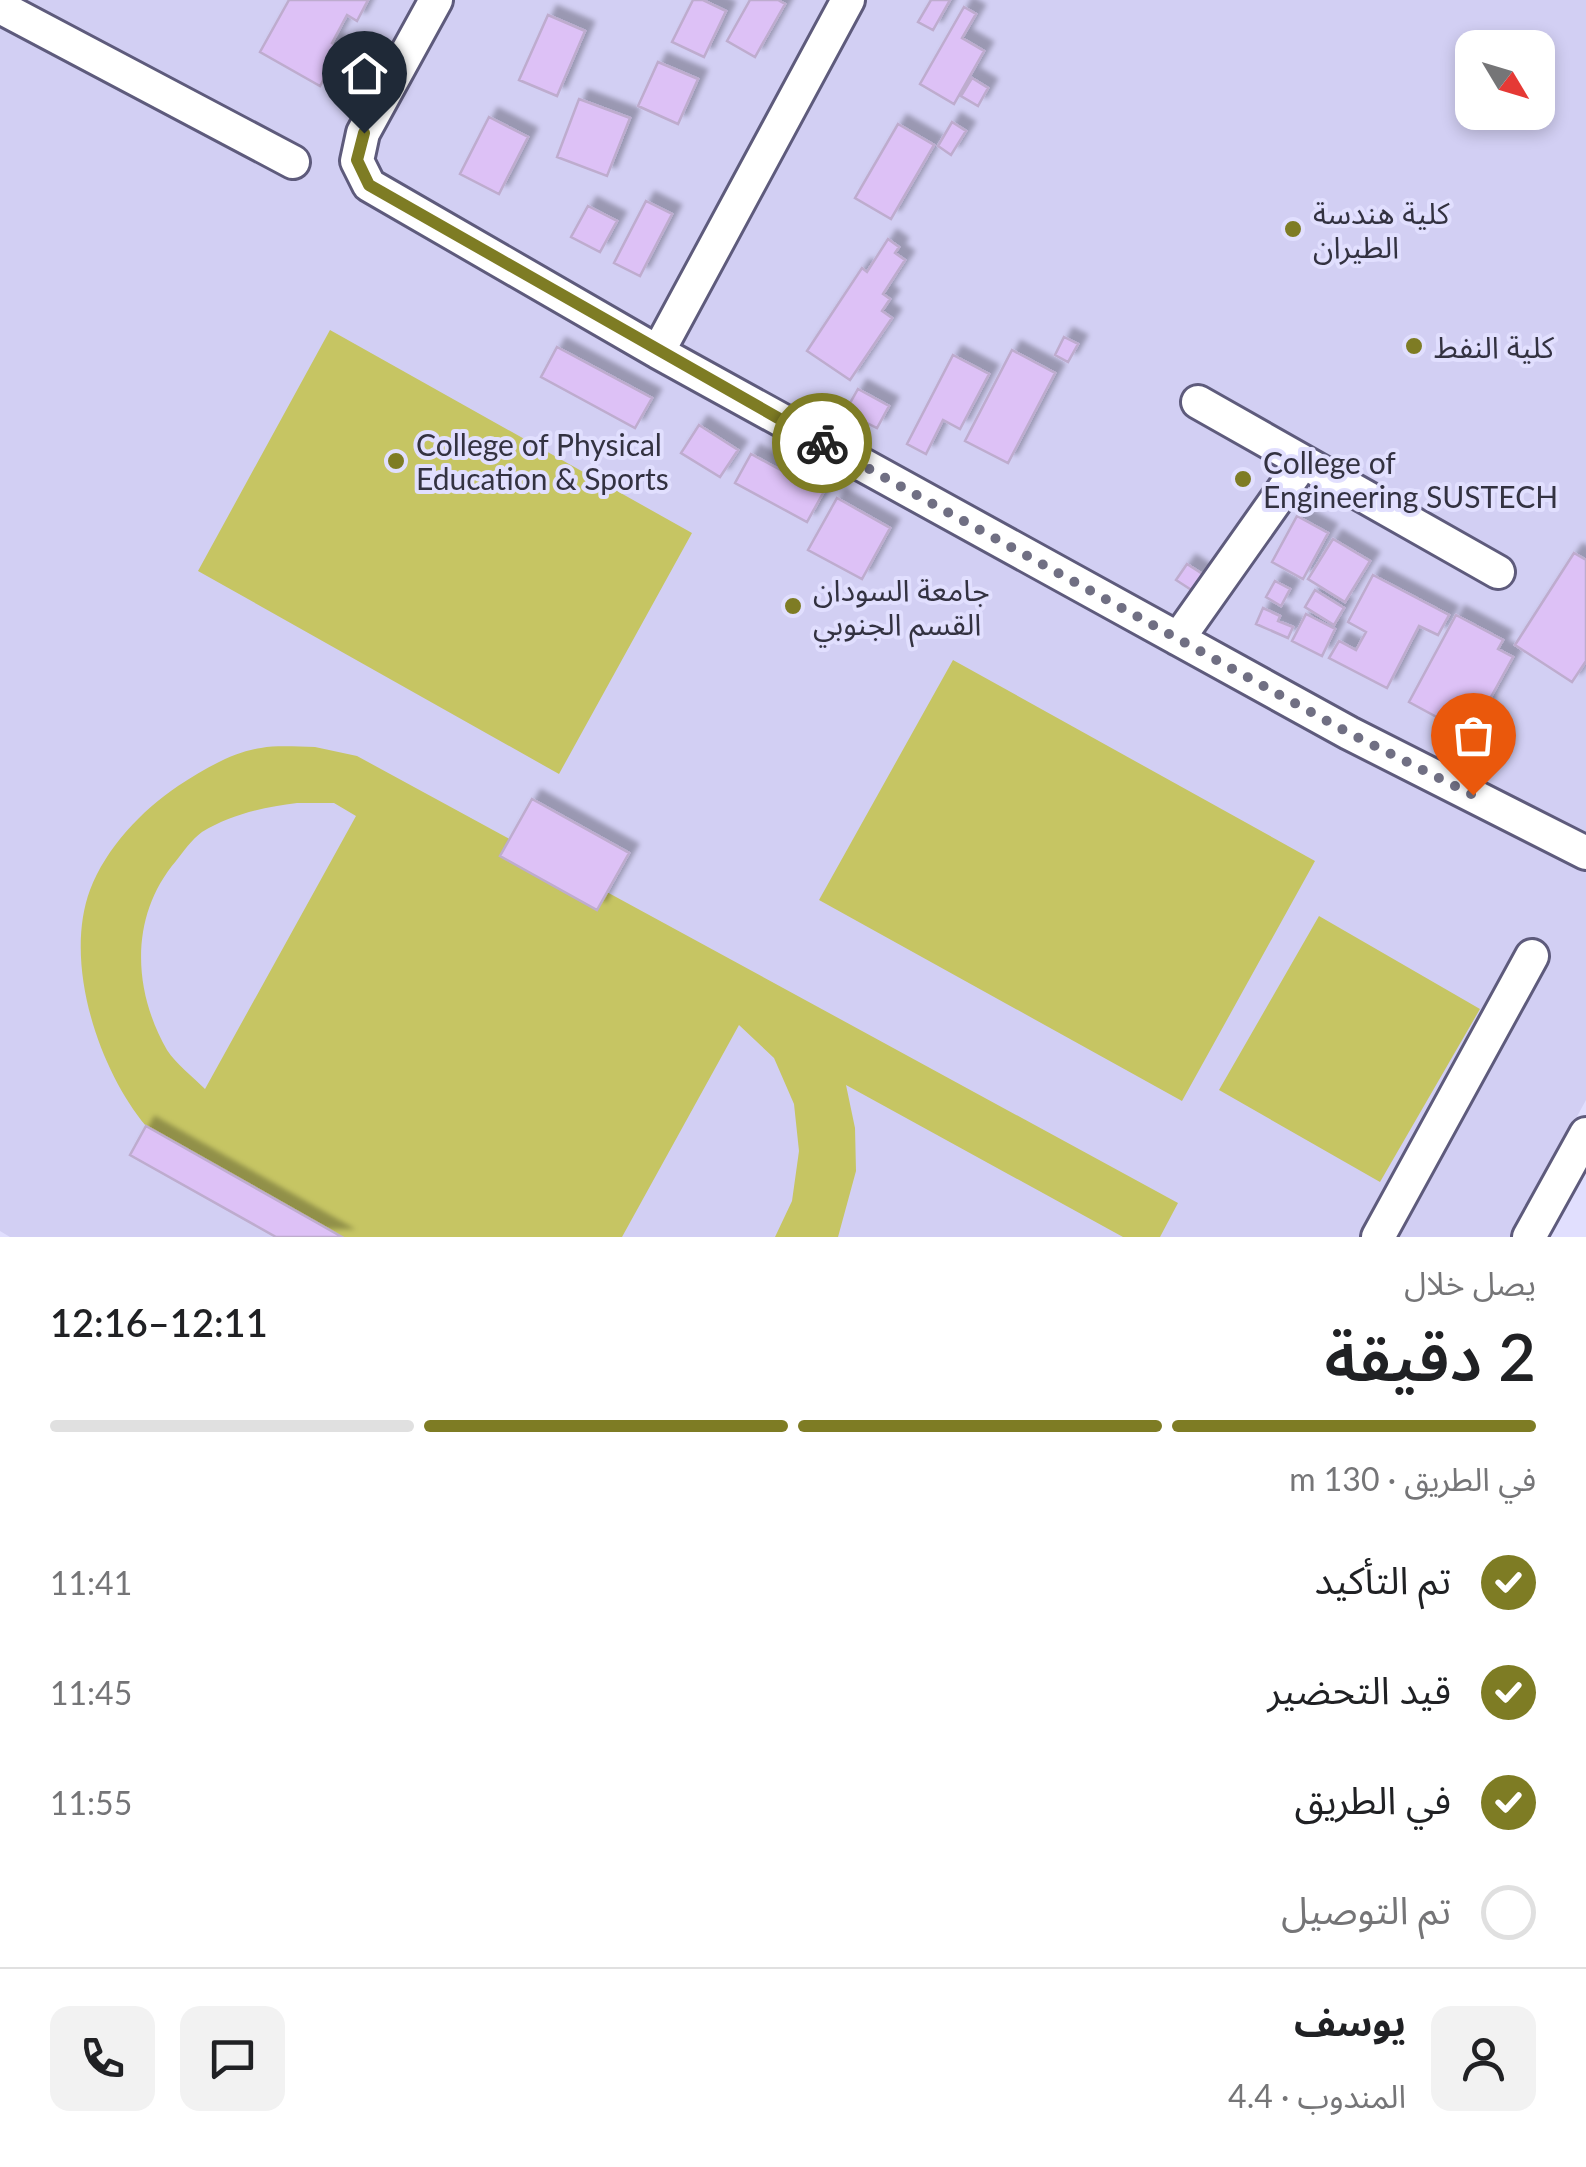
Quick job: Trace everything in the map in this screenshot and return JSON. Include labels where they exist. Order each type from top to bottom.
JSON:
[{"type":"street","points":[[436,0],[364,133],[357,160],[369,185],[658,352],[1178,640],[1349,733],[1586,853]]},
{"type":"street","points":[[658,352],[848,0]]},
{"type":"street","points":[[0,6],[292,162]]},
{"type":"street","points":[[1198,402],[1498,572]]},
{"type":"street","points":[[1178,640],[1303,462]]},
{"type":"street","points":[[1378,1237],[1532,956]]},
{"type":"street","points":[[1529,1237],[1586,1134]]},
{"type":"shaded area","name":"College of Physical Education & Sports","points":[[0,0],[1586,0],[1586,1100],[1511,1237],[10,1237],[0,1231]]},
{"type":"shaded area","points":[[330,330],[692,533],[559,774],[198,571]]},
{"type":"shaded area","points":[[953,660],[1315,861],[1182,1101],[819,900]]},
{"type":"shaded area","points":[[315,747],[357,756],[1178,1203],[1160,1237],[1123,1237],[846,1085],[855,1128],[856,1171],[838,1237],[775,1237],[792,1201],[799,1151],[794,1104],[774,1058],[739,1025],[622,1237],[342,1237],[146,1126],[114,1076],[90,1014],[83,982],[83,919],[97,874],[126,831],[151,806],[218,762],[250,750]],"holes":[[[334,803],[356,816],[205,1089],[167,1050],[147,1002],[141,953],[150,905],[161,882],[185,850],[213,826],[272,807]]]},
{"type":"shaded area","points":[[1319,916],[1480,1009],[1380,1182],[1219,1090]]},
{"type":"building","points":[[289,0],[368,0],[357,21],[347,15],[332,43],[341,48],[320,86],[260,52]]},
{"type":"building","points":[[693,0],[703,0],[726,11],[704,57],[672,42]]},
{"type":"building","points":[[750,0],[778,0],[785,4],[755,57],[727,41]]},
{"type":"building","points":[[931,0],[950,0],[933,30],[918,22]]},
{"type":"building","points":[[964,7],[976,14],[962,38],[984,51],[954,104],[920,84]]},
{"type":"building","points":[[548,15],[585,31],[557,96],[519,80]]},
{"type":"building","points":[[658,62],[698,79],[678,124],[638,106]]},
{"type":"building","points":[[972,78],[988,88],[978,106],[961,96]]},
{"type":"building","points":[[579,99],[630,118],[607,176],[557,157]]},
{"type":"building","points":[[489,117],[528,137],[499,194],[460,174]]},
{"type":"building","points":[[952,122],[966,131],[951,155],[938,146]]},
{"type":"building","points":[[898,124],[934,145],[891,219],[855,198]]},
{"type":"building","points":[[646,201],[672,214],[640,276],[614,263]]},
{"type":"building","points":[[588,206],[617,221],[600,252],[571,237]]},
{"type":"building","points":[[888,239],[899,247],[895,253],[905,260],[883,294],[890,299],[882,311],[892,318],[850,380],[807,351],[862,268],[867,272]]},
{"type":"building","points":[[1064,337],[1078,344],[1068,362],[1055,355]]},
{"type":"building","points":[[557,347],[652,398],[635,428],[541,377]]},
{"type":"building","points":[[1012,350],[1055,373],[1008,463],[965,441]]},
{"type":"building","points":[[953,355],[989,374],[960,429],[943,420],[926,454],[907,444]]},
{"type":"building","points":[[858,389],[889,406],[877,428],[845,412]]},
{"type":"building","points":[[699,425],[738,450],[720,477],[681,453]]},
{"type":"building","points":[[751,454],[823,493],[807,522],[735,483]]},
{"type":"building","points":[[837,498],[890,528],[862,579],[808,550]]},
{"type":"building","points":[[1297,516],[1328,533],[1303,579],[1272,562]]},
{"type":"building","points":[[1333,539],[1370,561],[1345,602],[1308,579]]},
{"type":"building","points":[[1574,553],[1586,560],[1586,661],[1572,682],[1515,645]]},
{"type":"building","points":[[1187,564],[1204,575],[1193,591],[1176,580]]},
{"type":"building","points":[[1373,575],[1449,615],[1438,635],[1419,626],[1387,688],[1329,658],[1339,641],[1356,650],[1366,632],[1348,622]]},
{"type":"building","points":[[1275,581],[1290,589],[1281,606],[1266,597]]},
{"type":"building","points":[[1315,590],[1344,608],[1334,625],[1305,607]]},
{"type":"building","points":[[1263,608],[1293,627],[1288,638],[1256,624]]},
{"type":"building","points":[[1306,614],[1335,629],[1322,656],[1292,641]]},
{"type":"building","points":[[1456,615],[1503,640],[1498,649],[1513,657],[1470,735],[1409,702]]},
{"type":"building","points":[[532,799],[629,853],[597,910],[500,856]]},
{"type":"building","points":[[146,1126],[342,1237],[276,1237],[130,1155]]},
{"type":"way so far","points":[[822,443],[1349,733],[1473,795]]},
{"type":"place","name":"كلية هندسة الطيران","points":[[1293,229]]},
{"type":"place","name":"كلية النفط","points":[[1414,346]]},
{"type":"place","name":"College of Physical Education & Sports","points":[[396,461]]},
{"type":"place","name":"College of Engineering SUSTECH","points":[[1243,479]]},
{"type":"place","name":"جامعة السودان القسم الجنوبي","points":[[793,606]]},
{"type":"route","points":[[364,133],[357,160],[369,185],[822,443]]}]
